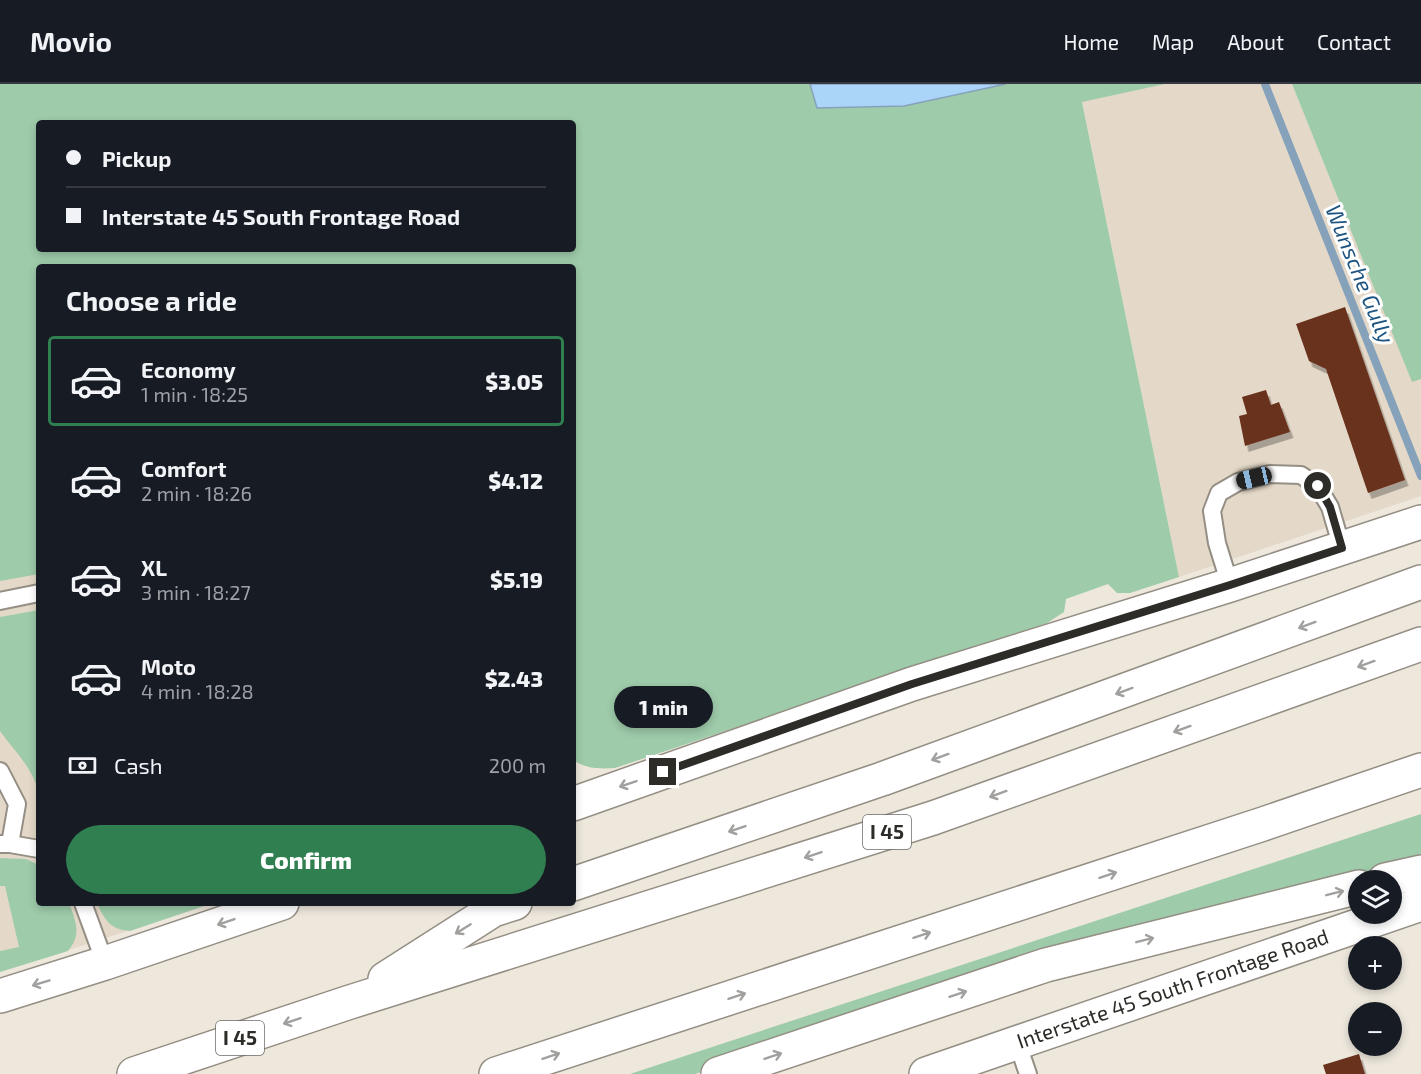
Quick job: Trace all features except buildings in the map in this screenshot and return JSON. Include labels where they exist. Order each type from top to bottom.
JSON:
[{"type":"main road","points":[[576,803],[912,684],[1230,585],[1421,522]]},
{"type":"main road","points":[[576,883],[893,775],[1421,582]]},
{"type":"main road","name":"I 45","points":[[134,1074],[347,1003],[933,818],[1421,644]]},
{"type":"main road","points":[[496,1074],[1248,829],[1421,770]]},
{"type":"main road","points":[[1402,876],[1421,872]]},
{"type":"main road","points":[[718,1074],[1046,965],[1348,890]]},
{"type":"main road","name":"Interstate 45 South Frontage Road","points":[[926,1074],[960,1069],[1017,1042],[1421,904]]},
{"type":"main road","points":[[0,996],[273,906]]},
{"type":"main road","points":[[347,1003],[493,910],[506,906]]},
{"type":"lane","points":[[1230,585],[1217,543],[1212,511],[1219,493],[1238,482],[1270,474],[1301,475],[1318,486],[1330,507],[1342,548]]},
{"type":"lane","points":[[0,601],[36,594]]},
{"type":"lane","points":[[0,771],[16,804],[5,844],[36,849]]},
{"type":"lane","points":[[84,906],[105,963]]},
{"type":"lane","points":[[1017,1042],[1028,1074]]},
{"type":"shaded area","points":[[1165,84],[1292,84],[1412,381],[1421,379],[1421,496],[1179,577],[1082,101]]},
{"type":"shaded area","points":[[36,524],[36,906],[205,906],[0,972],[0,531]]},
{"type":"green space","points":[[0,84],[810,84],[817,108],[904,106],[1006,84],[1165,84],[1082,102],[1179,577],[1130,593],[1117,593],[1108,584],[1066,599],[1064,612],[1047,623],[615,768],[588,767],[578,763],[576,762],[576,264],[36,264],[36,575],[0,581]]},
{"type":"green space","points":[[1292,84],[1421,84],[1421,379],[1412,382]]},
{"type":"green space","points":[[36,611],[36,784],[25,763],[0,731],[0,617]]},
{"type":"green space","points":[[1421,814],[1421,858],[1374,870],[1348,870],[1348,877],[1296,890],[695,1074],[630,1074]]},
{"type":"green space","points":[[0,858],[26,859],[36,864],[36,906],[70,906],[76,934],[68,951],[0,972],[0,951],[19,947],[5,886],[0,886]]},
{"type":"green space","points":[[99,906],[204,906],[130,931],[112,926]]},
{"type":"water","points":[[810,84],[1006,84],[904,106],[817,108]]},
{"type":"waterway","name":"Wunsche Gully","points":[[1265,84],[1421,476]]},
{"type":"route","points":[[663,772],[912,684],[1342,548],[1330,507],[1318,486]]}]
